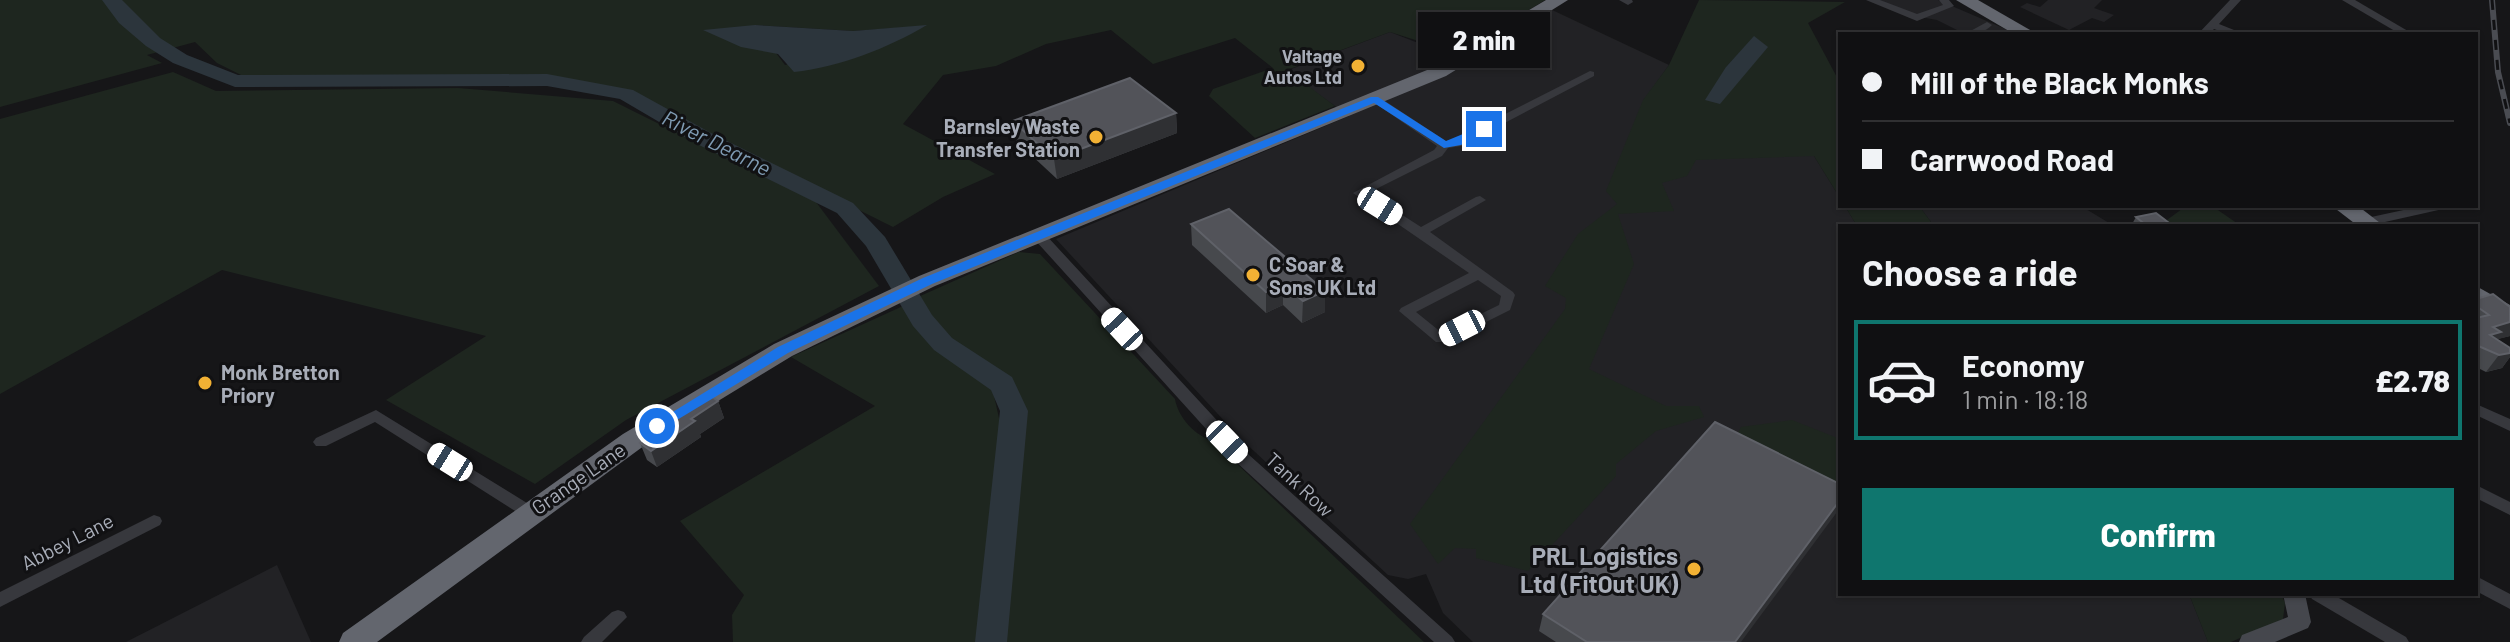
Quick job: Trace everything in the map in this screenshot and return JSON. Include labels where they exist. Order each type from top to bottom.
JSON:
[{"type":"highway","name":"Grange Lane","points":[[354,642],[529,512],[632,441],[783,350],[927,281],[1439,72],[1559,0]]},
{"type":"highway","points":[[1965,0],[2024,32]]},
{"type":"highway","points":[[1984,0],[2044,32]]},
{"type":"highway","points":[[2345,208],[2365,224]]},
{"type":"highway","points":[[2478,295],[2510,316]]},
{"type":"street","points":[[1871,0],[1917,18],[1945,3]]},
{"type":"street","points":[[2205,32],[2236,0]]},
{"type":"street","points":[[2347,0],[2404,32]]},
{"type":"street","points":[[1974,32],[1987,25]]},
{"type":"street","points":[[2212,25],[2233,32]]},
{"type":"street","points":[[1375,99],[1444,145],[1457,143],[1590,74]]},
{"type":"street","points":[[1444,145],[1438,153],[1359,193],[1421,232],[1508,295],[1505,307],[1441,339],[1406,311],[1478,274]]},
{"type":"street","points":[[1421,232],[1480,200]]},
{"type":"street","points":[[2370,224],[2431,208]]},
{"type":"street","name":"Tank Row","points":[[1040,237],[1242,458],[1446,642]]},
{"type":"street","points":[[2478,410],[2510,426]]},
{"type":"street","points":[[321,442],[376,415],[529,512]]},
{"type":"street","points":[[2478,492],[2510,509]]},
{"type":"street","name":"Abbey Lane","points":[[0,600],[154,521]]},
{"type":"street","points":[[2478,584],[2510,602]]},
{"type":"street","points":[[2250,642],[2300,622],[2302,615],[2295,596]]},
{"type":"street","points":[[2321,596],[2400,642]]},
{"type":"street","points":[[590,642],[618,617]]},
{"type":"shaded area","points":[[0,0],[1545,0],[1503,26],[1472,20],[1428,44],[1390,32],[1287,70],[1335,106],[1255,138],[1209,96],[1213,89],[1273,68],[1235,38],[1153,64],[1111,30],[1046,44],[996,66],[943,75],[903,124],[995,174],[943,197],[893,227],[626,94],[549,76],[243,76],[217,63],[195,42],[147,55],[162,63],[0,107]],"holes":[[[755,25],[853,31],[925,26],[785,65]]]},
{"type":"shaded area","points":[[1699,0],[1845,2],[1808,23],[1838,79],[1838,195],[1814,156],[1696,160],[1687,176],[1662,183],[1674,211],[1618,214],[1634,264],[1589,369],[1666,406],[1699,406],[1704,417],[1656,431],[1616,464],[1616,476],[1528,571],[1476,558],[1476,549],[1455,548],[1438,564],[1410,524],[1565,309],[1566,298],[1545,286],[1578,234],[1617,204],[1606,191],[1643,100],[1669,65]],"holes":[[[1754,37],[1767,47],[1744,74],[1726,67]]]},
{"type":"shaded area","points":[[1879,0],[1938,0],[2012,32],[1961,32],[1937,20],[1915,16]]},
{"type":"shaded area","points":[[2048,0],[2102,0],[2094,8],[2114,15],[2104,22],[2092,18],[2069,30],[2020,7],[2027,3],[2040,7]]},
{"type":"shaded area","points":[[1550,9],[1669,65],[1644,100],[1814,156],[1838,195],[1838,208],[1846,208],[1856,224],[1838,224],[1838,596],[2190,596],[2208,642],[1473,642],[1443,613],[1426,574],[1408,579],[1388,575],[1241,439],[1056,239],[1349,116],[1286,71],[1390,32],[1464,61]]},
{"type":"shaded area","points":[[755,25],[853,31],[927,25],[863,55],[829,66],[794,72],[778,54],[741,47],[703,30]]},
{"type":"shaded area","points":[[1754,36],[1768,47],[1720,104],[1705,100],[1726,67]]},
{"type":"shaded area","points":[[173,72],[216,91],[458,88],[613,101],[816,202],[879,286],[626,420],[535,484],[386,400],[486,336],[222,270],[0,394],[0,119]]},
{"type":"shaded area","points":[[1846,208],[1920,208],[1932,224],[1856,224]]},
{"type":"shaded area","points":[[1920,208],[2084,208],[2111,224],[1932,224]]},
{"type":"shaded area","points":[[2183,208],[2215,208],[2238,224],[2170,224],[2167,220]]},
{"type":"shaded area","points":[[1019,252],[1040,254],[1175,399],[1188,425],[1213,441],[1424,642],[1000,642],[1020,409],[1007,379],[950,339],[924,316],[918,297]]},
{"type":"shaded area","points":[[903,306],[931,345],[992,387],[1001,427],[979,642],[733,642],[732,615],[744,595],[680,521],[875,406],[791,357]]},
{"type":"shaded area","points":[[1792,420],[1838,438],[1838,501],[1731,447],[1741,427]]},
{"type":"shaded area","points":[[277,565],[311,642],[126,642]]},
{"type":"shaded area","points":[[2190,596],[2282,596],[2285,603],[2283,619],[2231,642],[2208,642]]},
{"type":"building","points":[[1130,78],[1176,113],[1054,159],[1013,121]]},
{"type":"building","points":[[1229,209],[1325,291],[1303,301],[1283,284],[1266,292],[1191,224]]},
{"type":"building","points":[[2156,213],[2170,224],[2145,224],[2136,217]]},
{"type":"building","points":[[2493,294],[2510,307],[2510,322],[2493,327],[2501,332],[2490,335],[2510,348],[2510,353],[2499,355],[2478,346],[2478,318],[2489,315],[2478,307],[2478,298]]},
{"type":"building","points":[[708,394],[718,401],[691,419],[695,421],[651,451],[640,443]]},
{"type":"building","name":"PRL Logistics Ltd (FitOut UK)","points":[[1715,422],[1838,483],[1838,503],[1735,642],[1587,642],[1543,614]]},
{"type":"waterway","name":"River Dearne","points":[[112,0],[126,19],[153,42],[180,59],[235,81],[547,80],[626,94],[703,138],[845,208],[876,242],[922,320],[943,344],[1002,384],[1014,411],[991,642]]},
{"type":"railway","points":[[2492,0],[2498,72],[2510,123]]},
{"type":"place","name":"Valtage Autos Ltd","points":[[1358,66]]},
{"type":"place","name":"Barnsley Waste Transfer Station","points":[[1096,137]]},
{"type":"place","name":"C Soar & Sons UK Ltd","points":[[1253,275]]},
{"type":"place","name":"Monk Bretton Priory","points":[[205,383]]},
{"type":"place","name":"PRL Logistics Ltd (FitOut UK)","points":[[1694,569]]},
{"type":"route","points":[[657,426],[783,350],[927,281],[1375,99],[1444,145],[1457,143],[1484,129]]}]
